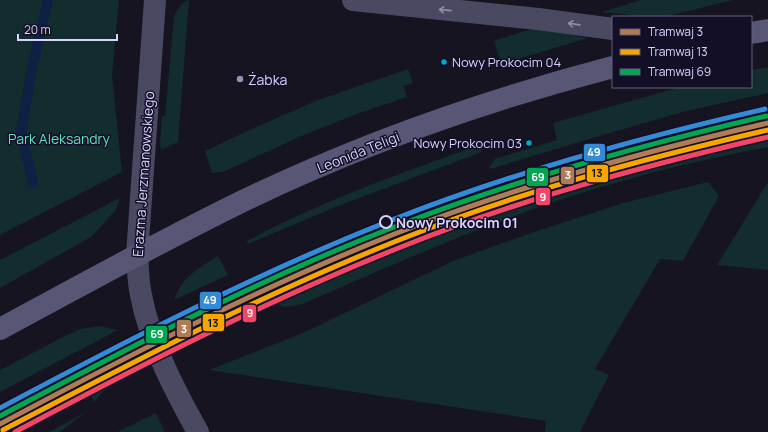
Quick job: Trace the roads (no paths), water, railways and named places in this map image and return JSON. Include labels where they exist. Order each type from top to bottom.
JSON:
[{"type":"street","name":"Erazma Jerzmanowskiego","points":[[155,0],[136,255],[140,294],[148,324],[167,372],[198,432]]},
{"type":"street","points":[[353,0],[612,29]]},
{"type":"street","points":[[752,33],[768,30]]},
{"type":"street","name":"Leonida Teligi","points":[[0,329],[136,255],[241,202],[356,152],[456,114],[612,67]]},
{"type":"waterway","points":[[33,183],[21,133],[31,73],[48,0]]},
{"type":"tram line","name":"69","points":[[0,416],[97,365],[245,291],[346,246],[397,226],[488,193],[580,164],[672,139],[766,116]]},
{"type":"tram line","name":"3","points":[[0,424],[147,347],[245,299],[397,233],[488,200],[581,171],[768,123]]},
{"type":"tram line","name":"13","points":[[3,430],[150,354],[248,306],[399,240],[489,207],[581,178],[768,130]]},
{"type":"place","name":"Nowy Prokocim 04","points":[[444,62]]},
{"type":"place","name":"Żabka","points":[[240,79]]},
{"type":"place","name":"Nowy Prokocim 03","points":[[529,143]]},
{"type":"place","name":"Nowy Prokocim 01","points":[[386,222]]},
{"type":"park label","name":"Park Aleksandry","points":[[59,138]]}]
